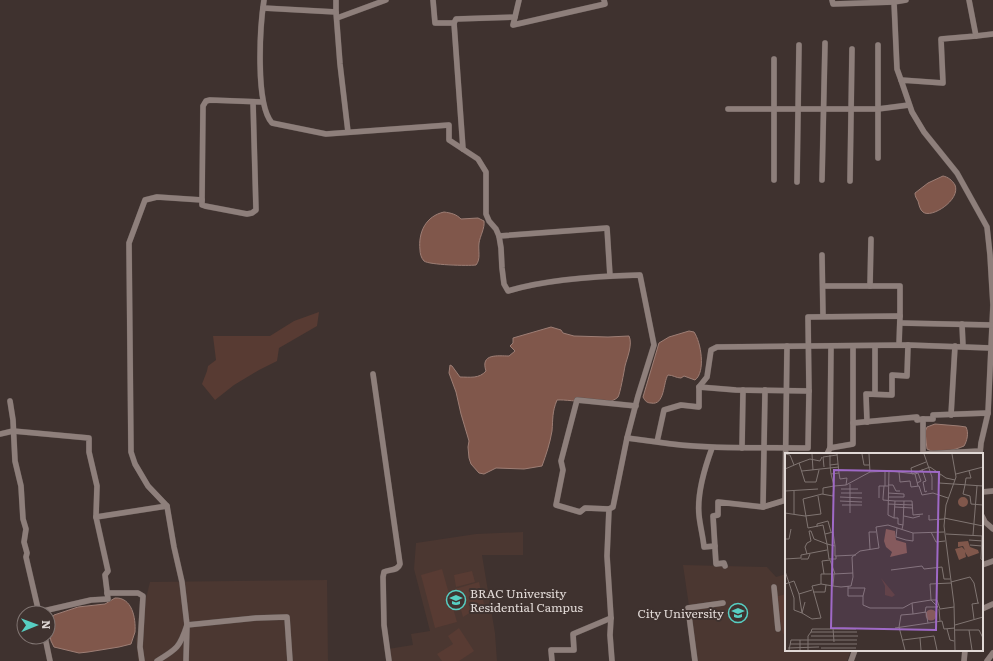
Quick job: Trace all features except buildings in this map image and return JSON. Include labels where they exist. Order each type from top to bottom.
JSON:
[{"type":"street","points":[[264,0],[260,57],[262,96],[268,119],[272,124],[326,134],[449,125],[449,140],[478,159],[486,172],[486,214],[489,222],[496,229],[499,236],[504,284],[508,291],[550,282],[610,276],[640,275],[654,345],[627,438],[613,507],[609,509],[585,508],[580,512],[556,505],[563,470],[561,461],[577,400],[636,406]]},
{"type":"street","points":[[336,0],[340,64],[348,132]]},
{"type":"street","points":[[263,8],[318,10],[337,15],[386,0]]},
{"type":"street","points":[[433,0],[435,23],[454,24]]},
{"type":"street","points":[[519,0],[513,26],[598,6],[605,4],[604,0]]},
{"type":"street","points":[[832,0],[833,4],[906,0]]},
{"type":"street","points":[[969,0],[976,36]]},
{"type":"street","points":[[894,1],[897,69],[909,105],[924,132],[957,173],[990,227],[993,305],[988,413],[980,452],[952,453]]},
{"type":"street","points":[[463,149],[454,24],[456,19],[515,17]]},
{"type":"street","points":[[901,80],[943,83],[941,39],[993,34]]},
{"type":"street","points":[[822,180],[825,43]]},
{"type":"street","points":[[797,182],[799,45]]},
{"type":"street","points":[[878,45],[878,158]]},
{"type":"street","points":[[850,181],[852,49]]},
{"type":"street","points":[[774,59],[774,180]]},
{"type":"street","points":[[253,102],[256,210],[247,214],[202,205],[203,106],[206,101],[210,100],[263,102]]},
{"type":"street","points":[[728,109],[878,109],[909,105]]},
{"type":"street","points":[[186,661],[187,624],[182,582],[167,506],[148,486],[131,452],[129,243],[145,200],[157,197],[202,200]]},
{"type":"street","points":[[499,236],[607,228],[610,276]]},
{"type":"street","points":[[870,286],[871,239]]},
{"type":"street","points":[[822,255],[823,316]]},
{"type":"street","points":[[823,286],[900,286],[899,345]]},
{"type":"street","points":[[627,438],[712,448],[786,448],[808,451],[808,317],[900,316]]},
{"type":"street","points":[[900,323],[991,325]]},
{"type":"street","points":[[962,324],[963,346]]},
{"type":"street","points":[[657,442],[664,410],[680,405],[698,407],[699,387],[706,376],[711,350],[717,347],[908,345],[991,348]]},
{"type":"street","points":[[867,422],[866,394],[892,395],[892,375],[908,376],[908,345]]},
{"type":"street","points":[[786,453],[787,346]]},
{"type":"street","points":[[828,453],[830,448],[831,346]]},
{"type":"street","points":[[830,448],[853,444],[853,346]]},
{"type":"street","points":[[875,346],[875,394]]},
{"type":"street","points":[[952,415],[955,346]]},
{"type":"street","points":[[373,374],[400,564],[396,569],[384,572],[383,577],[384,625],[389,661]]},
{"type":"street","points":[[699,387],[743,390],[808,391]]},
{"type":"street","points":[[742,448],[743,390]]},
{"type":"street","points":[[763,506],[765,390]]},
{"type":"street","points":[[10,401],[13,420],[15,461],[21,486],[23,519],[26,529],[24,542],[27,553],[26,557],[37,605]]},
{"type":"street","points":[[853,423],[917,417],[917,420],[933,419],[933,415],[988,413]]},
{"type":"street","points":[[923,419],[924,453]]},
{"type":"street","points":[[0,434],[13,431],[89,438],[89,452],[97,486],[96,517],[108,571],[105,575],[108,599],[91,600],[56,608]]},
{"type":"street","points":[[712,448],[708,459],[699,505],[699,516],[704,546],[715,546]]},
{"type":"street","points":[[983,492],[993,491]]},
{"type":"street","points":[[724,566],[724,563],[716,564],[713,516],[718,515],[718,502],[763,506],[785,500]]},
{"type":"street","points":[[96,517],[167,506]]},
{"type":"street","points":[[609,509],[607,556],[612,661]]},
{"type":"street","points":[[983,518],[985,522],[993,529]]},
{"type":"street","points":[[983,565],[993,561]]},
{"type":"street","points":[[774,587],[778,629]]},
{"type":"street","points":[[107,593],[138,593],[142,596],[140,646],[142,661]]},
{"type":"street","points":[[695,661],[688,608],[723,603]]},
{"type":"street","points":[[983,609],[993,604]]},
{"type":"street","points":[[187,624],[287,617],[290,661]]},
{"type":"street","points":[[552,661],[551,650],[574,650],[573,634],[611,618]]},
{"type":"street","points":[[157,661],[178,648],[183,640],[187,624]]},
{"type":"street","points":[[47,645],[50,661]]},
{"type":"street","points":[[851,661],[855,651]]},
{"type":"street","points":[[964,661],[965,651]]},
{"type":"street","points":[[987,661],[993,653]]},
{"type":"shaded area","points":[[943,176],[950,179],[955,185],[956,191],[954,197],[944,207],[932,213],[923,212],[915,193],[928,183]]},
{"type":"shaded area","points":[[444,212],[453,214],[461,219],[478,218],[484,221],[479,243],[478,263],[476,265],[433,263],[424,261],[422,258],[420,253],[420,237],[424,226],[432,217]]},
{"type":"shaded area","points":[[319,312],[317,326],[279,348],[277,361],[234,385],[215,400],[202,384],[208,366],[216,360],[213,336],[270,336],[294,321]]},
{"type":"shaded area","points":[[551,327],[561,330],[563,333],[574,336],[629,336],[630,347],[618,397],[613,400],[598,403],[557,400],[553,412],[550,440],[542,466],[524,469],[496,468],[484,474],[479,473],[471,464],[469,458],[469,441],[456,392],[449,373],[450,365],[460,377],[474,377],[483,374],[486,371],[485,365],[488,358],[495,356],[509,356],[515,351],[510,346],[513,343],[513,338]]},
{"type":"shaded area","points":[[689,331],[694,332],[699,343],[701,364],[698,376],[695,380],[684,376],[678,378],[668,375],[659,401],[656,403],[650,403],[645,401],[643,397],[659,343],[669,337]]},
{"type":"shaded area","points":[[935,424],[966,427],[967,437],[964,446],[940,452],[927,449],[925,432],[927,427]]},
{"type":"shaded area","name":"BRAC University Residential Campus","points":[[523,532],[523,555],[482,555],[495,633],[497,661],[391,661],[388,649],[413,645],[411,634],[430,631],[414,569],[416,543],[476,534]]},
{"type":"shaded area","name":"City University","points":[[683,565],[767,567],[776,577],[785,574],[785,651],[851,651],[847,661],[697,661]]},
{"type":"shaded area","points":[[442,569],[457,622],[435,628],[421,575]]},
{"type":"shaded area","points":[[472,571],[475,582],[456,587],[454,575]]},
{"type":"shaded area","points":[[327,580],[328,661],[138,661],[136,639],[150,582]]},
{"type":"shaded area","points":[[479,582],[484,604],[463,617],[455,589]]},
{"type":"shaded area","points":[[785,594],[785,633],[783,634],[775,597]]},
{"type":"shaded area","points":[[115,598],[121,599],[125,601],[132,609],[135,621],[135,632],[131,644],[79,653],[54,647],[53,645],[56,645],[56,614],[78,607],[105,604]]},
{"type":"shaded area","points":[[459,628],[474,651],[459,661],[442,661],[437,654],[453,644],[448,636]]},
{"type":"place","name":"BRAC University Residential Campus","points":[[456,600]]},
{"type":"place","name":"City University","points":[[738,613]]}]
